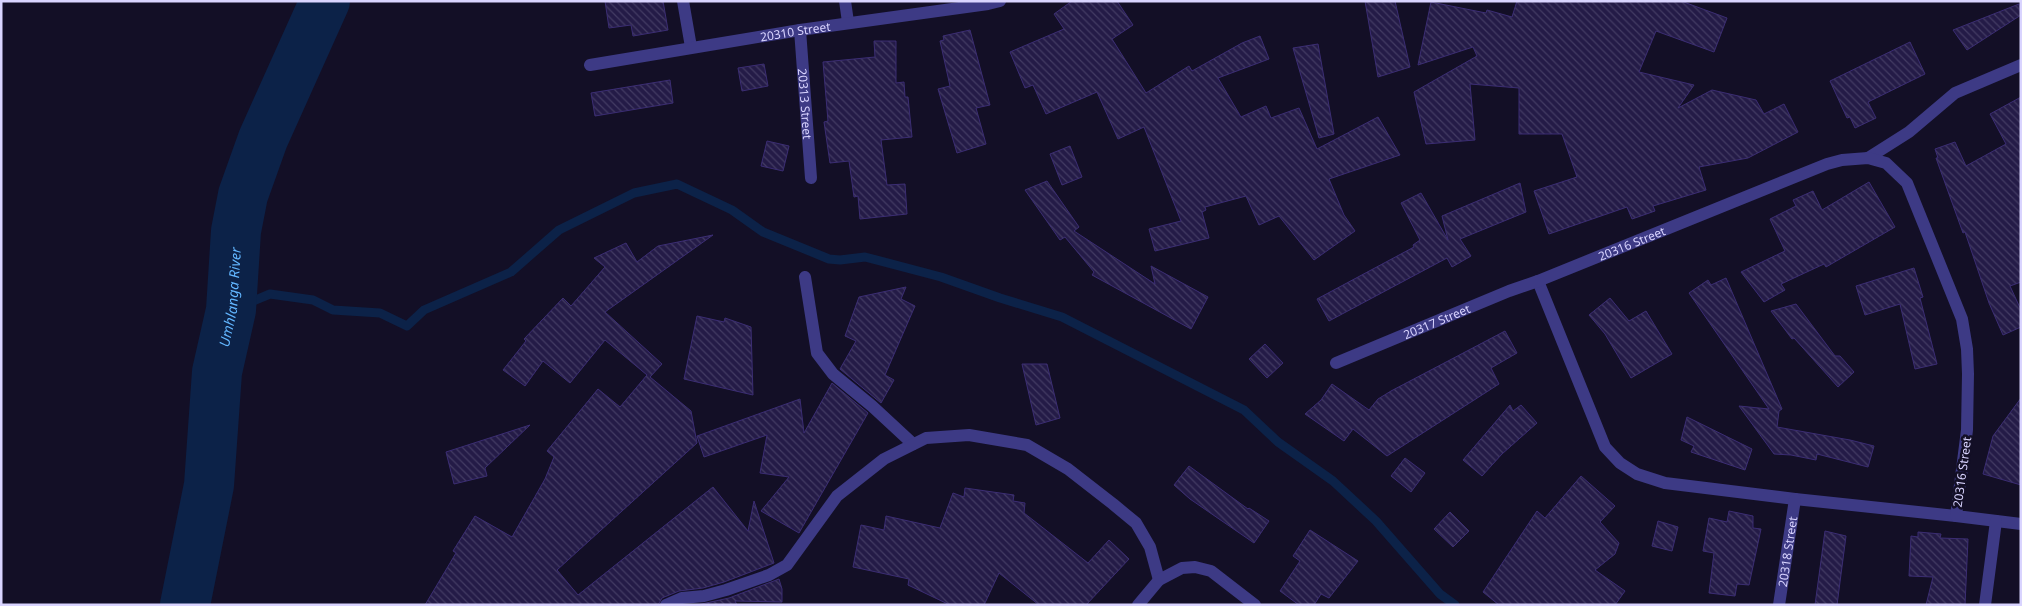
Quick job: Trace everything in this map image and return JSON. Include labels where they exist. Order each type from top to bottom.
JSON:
[{"type":"street","points":[[683,1],[691,47]]},
{"type":"street","points":[[845,1],[848,22]]},
{"type":"street","name":"20310 Street","points":[[590,65],[848,22],[1000,1]]},
{"type":"street","name":"20313 Street","points":[[800,30],[811,178]]},
{"type":"street","points":[[1868,158],[1910,132],[1956,93],[2021,65]]},
{"type":"street","name":"20316 Street","points":[[1956,516],[1967,430],[1967,349],[1962,319],[1907,183],[1886,163],[1868,158],[1842,160],[1828,164],[1538,281],[1605,447],[1620,463],[1637,474],[1665,482],[1795,499],[2021,524]]},
{"type":"street","points":[[804,277],[817,353],[832,374],[872,406],[913,444]]},
{"type":"street","name":"20317 Street","points":[[1336,363],[1509,291],[1538,281]]},
{"type":"street","points":[[666,605],[682,598],[704,596],[726,590],[768,575],[787,565],[837,496],[884,459],[926,438],[969,435],[1027,446],[1068,469],[1136,523],[1150,547],[1160,580]]},
{"type":"street","name":"20318 Street","points":[[1779,605],[1795,499]]},
{"type":"street","points":[[1985,605],[1996,521]]},
{"type":"street","points":[[1138,605],[1160,580],[1182,568],[1195,567],[1211,571],[1254,605]]},
{"type":"building","points":[[605,1],[663,1],[668,30],[633,36],[631,25],[609,28]]},
{"type":"building","points":[[1072,1],[1117,1],[1133,25],[1112,39],[1146,93],[1189,66],[1192,71],[1242,43],[1260,36],[1269,59],[1218,78],[1241,117],[1266,106],[1271,118],[1299,108],[1317,149],[1378,117],[1400,155],[1329,179],[1344,215],[1355,231],[1314,260],[1279,216],[1259,225],[1246,196],[1205,207],[1206,210],[1202,212],[1209,238],[1155,251],[1149,229],[1181,221],[1144,127],[1118,139],[1097,92],[1046,114],[1033,85],[1025,88],[1010,52],[1064,29],[1054,14]]},
{"type":"building","points":[[1365,1],[1395,1],[1410,67],[1378,77]]},
{"type":"building","points":[[1517,1],[1681,1],[1727,18],[1714,52],[1656,31],[1639,72],[1694,85],[1678,108],[1712,90],[1756,100],[1764,114],[1784,104],[1798,132],[1748,158],[1699,167],[1706,190],[1653,206],[1655,211],[1632,219],[1627,207],[1549,234],[1534,191],[1577,177],[1562,134],[1519,134],[1519,88],[1470,84],[1475,140],[1426,144],[1414,92],[1477,56],[1473,47],[1418,65],[1431,2],[1486,13],[1487,10],[1512,17]]},
{"type":"building","points":[[2019,4],[2021,15],[1967,50],[1953,30]]},
{"type":"building","points":[[970,30],[990,105],[976,108],[986,144],[957,153],[938,89],[950,86],[940,41],[944,40],[943,36]]},
{"type":"building","points":[[874,41],[896,41],[896,83],[904,82],[905,97],[908,97],[912,137],[881,140],[887,185],[905,184],[907,214],[860,219],[858,196],[854,197],[849,161],[830,163],[824,122],[828,121],[823,62],[875,57]]},
{"type":"building","points":[[1910,42],[1925,74],[1868,102],[1876,118],[1855,128],[1850,117],[1847,118],[1830,81]]},
{"type":"building","points":[[1318,44],[1334,134],[1319,138],[1293,48]]},
{"type":"building","points":[[764,64],[768,86],[742,91],[738,68]]},
{"type":"building","points":[[670,80],[673,103],[595,116],[591,93]]},
{"type":"building","points":[[2021,97],[2021,282],[2010,286],[2021,310],[2021,327],[2003,335],[1989,303],[1965,232],[1963,233],[1936,158],[1938,158],[1935,149],[1955,142],[1966,166],[2006,144],[1990,114]]},
{"type":"building","points":[[767,141],[789,146],[783,171],[761,166]]},
{"type":"building","points":[[1070,146],[1082,177],[1062,185],[1050,154]]},
{"type":"building","points":[[1047,181],[1079,227],[1074,231],[1155,284],[1151,266],[1208,297],[1191,329],[1092,275],[1094,272],[1065,237],[1060,240],[1025,190]]},
{"type":"building","points":[[1869,182],[1895,227],[1826,267],[1824,264],[1781,284],[1785,290],[1764,302],[1741,272],[1785,251],[1770,219],[1796,206],[1793,200],[1813,191],[1822,210]]},
{"type":"building","points":[[1520,183],[1526,212],[1460,239],[1471,256],[1452,267],[1447,258],[1329,321],[1317,299],[1414,247],[1413,245],[1420,240],[1401,203],[1421,193],[1448,240],[1442,216]]},
{"type":"building","points":[[713,235],[605,312],[662,364],[650,377],[691,411],[697,443],[557,570],[578,595],[713,487],[748,531],[754,501],[774,563],[724,582],[703,588],[679,591],[662,598],[658,605],[425,605],[456,553],[453,551],[475,516],[512,537],[545,479],[554,457],[547,451],[598,389],[620,407],[647,375],[605,340],[570,383],[543,361],[525,386],[503,370],[526,341],[524,339],[563,298],[571,306],[605,267],[594,258],[626,243],[637,262],[658,246]]},
{"type":"building","points":[[1914,268],[1923,297],[1920,298],[1937,364],[1915,369],[1900,304],[1865,315],[1856,286]]},
{"type":"building","points":[[1726,278],[1782,409],[1779,411],[1777,427],[1874,446],[1868,467],[1817,454],[1816,460],[1774,454],[1739,406],[1769,409],[1689,293],[1708,280],[1711,285]]},
{"type":"building","points":[[906,287],[901,299],[915,306],[885,375],[894,380],[881,403],[840,369],[856,341],[845,336],[859,297]]},
{"type":"building","points":[[1610,298],[1629,321],[1646,311],[1672,354],[1631,378],[1605,334],[1589,315]]},
{"type":"building","points":[[1796,304],[1835,356],[1840,356],[1854,372],[1838,387],[1794,338],[1792,339],[1771,311]]},
{"type":"building","points":[[697,316],[724,322],[725,318],[751,327],[753,395],[684,379]]},
{"type":"building","points":[[1505,331],[1517,353],[1491,368],[1499,384],[1387,456],[1353,429],[1344,441],[1305,414],[1321,400],[1332,384],[1369,410],[1378,399],[1391,391]]},
{"type":"building","points":[[1265,344],[1283,363],[1267,378],[1249,359]]},
{"type":"building","points":[[1022,364],[1047,364],[1060,418],[1036,425]]},
{"type":"building","points":[[832,383],[868,413],[799,533],[761,511],[789,477],[760,473],[767,435],[704,457],[697,436],[800,399],[804,433]]},
{"type":"building","points":[[2021,398],[2021,485],[1983,474],[1993,436]]},
{"type":"building","points":[[1510,405],[1513,411],[1521,405],[1537,423],[1502,454],[1482,476],[1463,460]]},
{"type":"building","points":[[1687,417],[1752,449],[1745,470],[1691,452],[1694,446],[1681,440]]},
{"type":"building","points":[[530,425],[485,468],[487,476],[454,484],[446,452]]},
{"type":"building","points":[[1405,458],[1425,473],[1411,492],[1391,476]]},
{"type":"building","points":[[1189,466],[1248,509],[1269,521],[1254,543],[1190,499],[1174,485]]},
{"type":"building","points":[[1581,476],[1615,506],[1600,522],[1619,543],[1615,554],[1595,570],[1625,591],[1615,605],[1499,605],[1483,592],[1537,511],[1545,518]]},
{"type":"building","points":[[965,488],[1014,495],[1013,501],[1025,503],[1024,513],[1088,563],[1109,540],[1129,559],[1086,605],[1039,605],[999,573],[984,605],[950,605],[908,585],[909,579],[853,567],[861,525],[884,530],[886,516],[940,528],[953,493],[964,497]]},
{"type":"building","points":[[1729,511],[1753,516],[1753,528],[1761,529],[1749,585],[1737,584],[1735,596],[1709,593],[1714,553],[1703,551],[1709,518],[1727,522]]},
{"type":"building","points":[[1450,512],[1469,531],[1453,547],[1434,529]]},
{"type":"building","points":[[1658,521],[1678,527],[1672,551],[1652,546]]},
{"type":"building","points":[[1310,530],[1358,561],[1329,598],[1321,594],[1314,605],[1299,605],[1280,591],[1300,561],[1293,556]]},
{"type":"building","points":[[1825,531],[1846,536],[1837,605],[1815,605]]},
{"type":"building","points":[[1918,532],[1941,534],[1940,538],[1968,539],[1965,605],[1926,605],[1933,577],[1909,576],[1911,536],[1918,537]]},
{"type":"building","points":[[779,579],[782,589],[782,602],[735,601],[737,605],[697,605],[729,598]]},
{"type":"waterway","name":"Umhlanga River","points":[[185,605],[209,485],[217,372],[231,310],[236,231],[243,195],[263,139],[325,1]]},
{"type":"waterway","points":[[231,310],[270,294],[313,300],[333,310],[380,313],[407,326],[424,310],[511,272],[559,230],[634,193],[677,184],[732,210],[763,232],[829,259],[840,260],[865,257],[941,277],[1062,317],[1244,410],[1278,442],[1333,481],[1376,521],[1440,594],[1455,605]]}]
